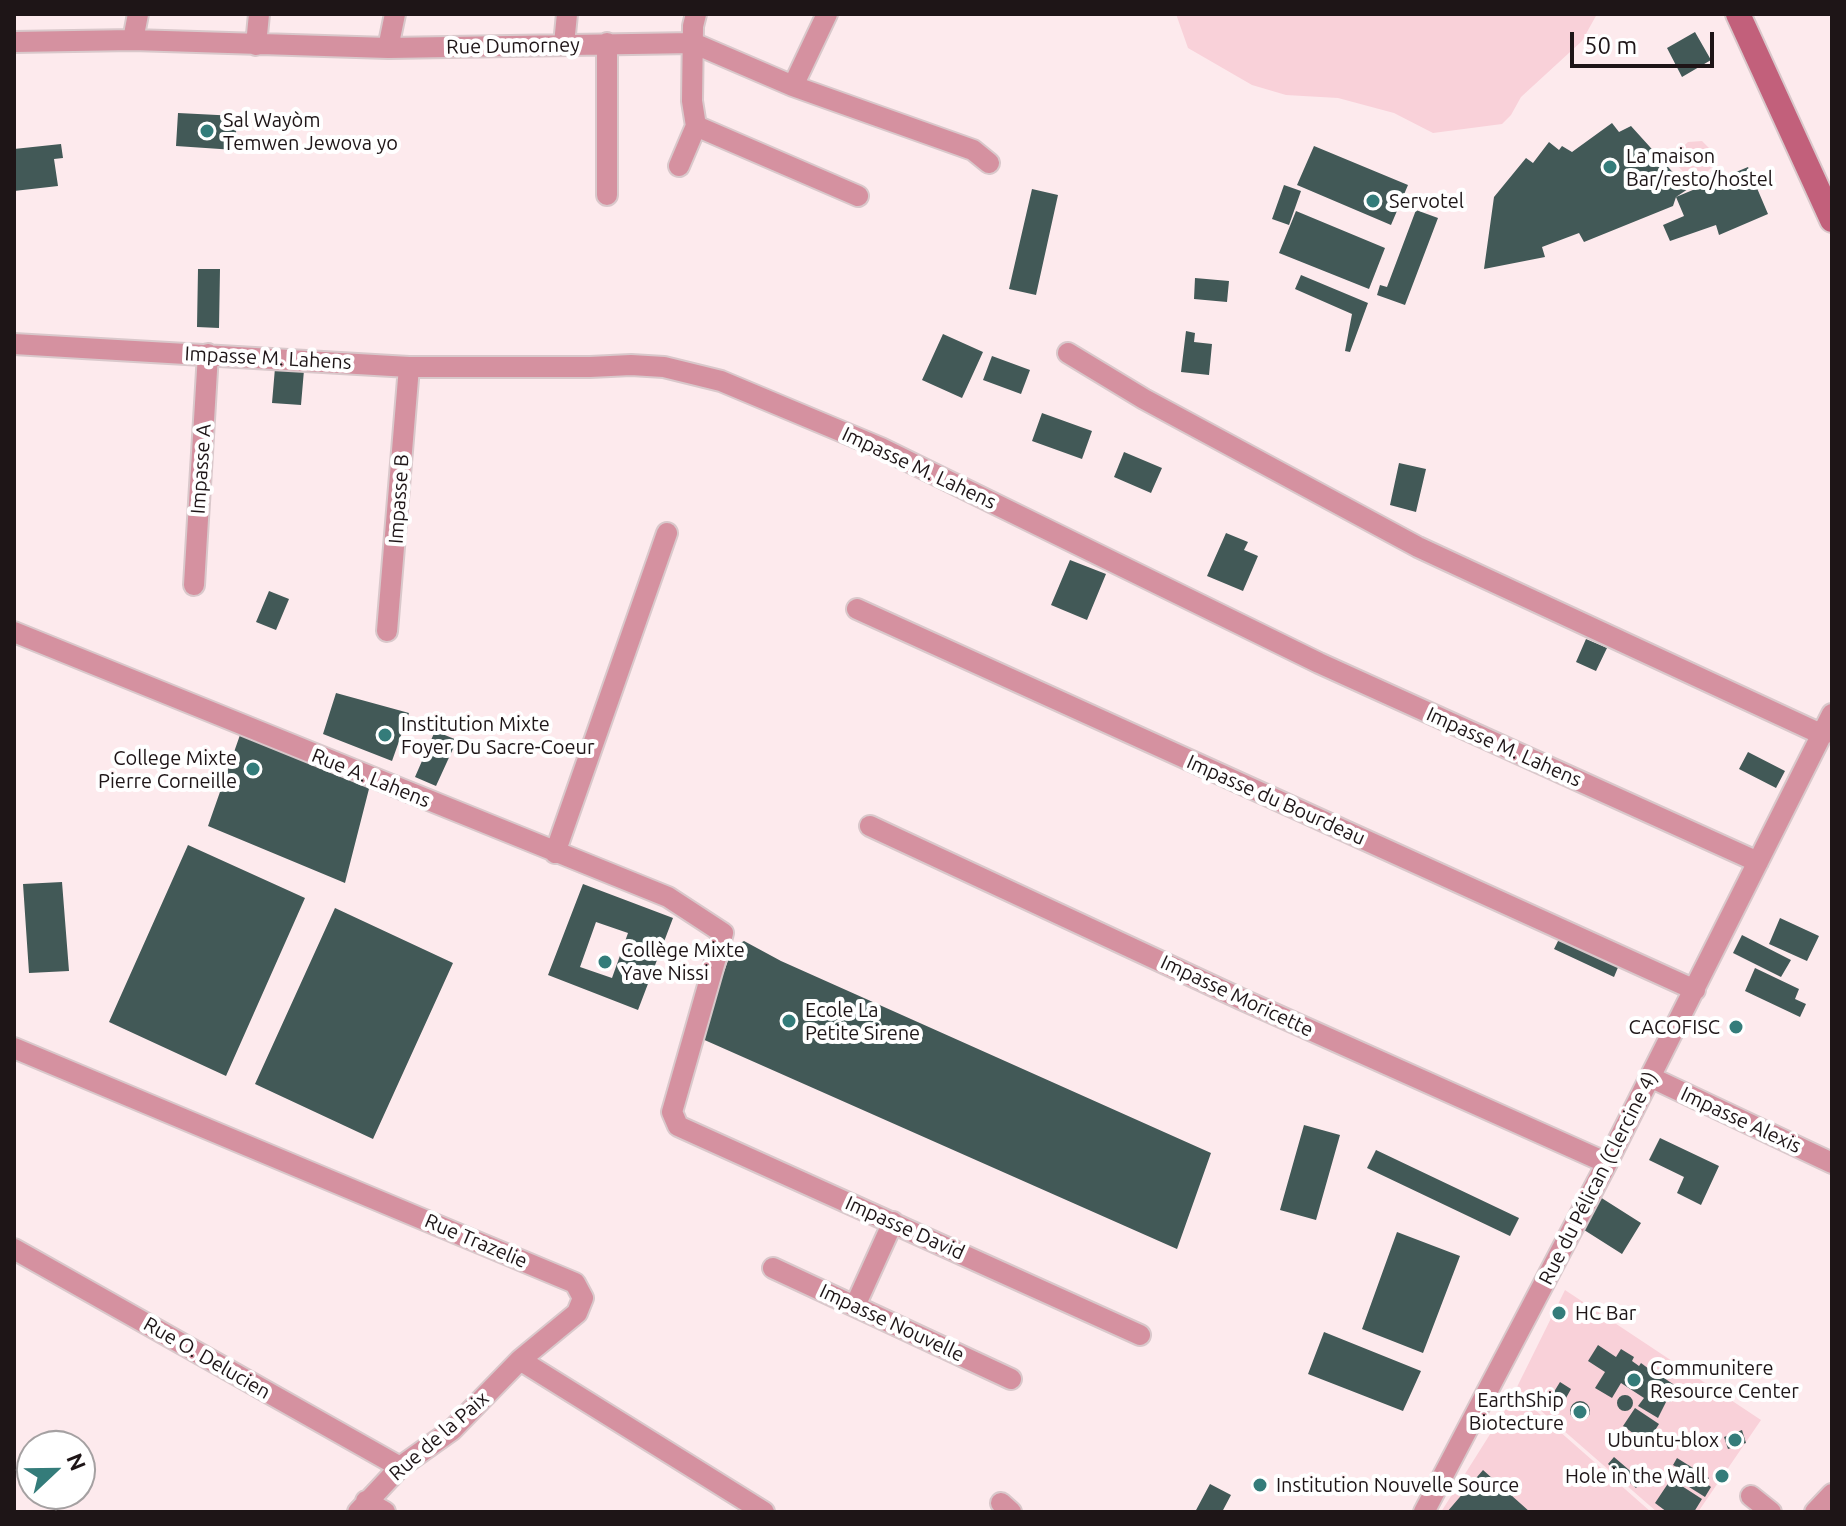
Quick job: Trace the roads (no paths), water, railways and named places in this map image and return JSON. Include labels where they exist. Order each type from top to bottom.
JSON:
[{"type":"main road","points":[[1738,14],[1832,220]]},
{"type":"street","points":[[133,40],[138,14]]},
{"type":"street","points":[[256,45],[259,14]]},
{"type":"street","points":[[388,48],[395,14]]},
{"type":"street","points":[[564,44],[567,14]]},
{"type":"street","points":[[679,166],[696,126],[692,101],[696,14]]},
{"type":"street","points":[[793,86],[827,14]]},
{"type":"street","name":"Rue Dumorney","points":[[14,42],[133,40],[388,48],[693,43],[793,86],[973,150],[989,163]]},
{"type":"street","points":[[607,43],[607,195]]},
{"type":"street","points":[[696,126],[858,196]]},
{"type":"street","name":"Impasse M. Lahens","points":[[14,344],[409,367],[631,365],[664,367],[721,381],[881,448],[1319,663],[1758,862]]},
{"type":"street","points":[[1068,353],[1144,399],[1418,547],[1823,735]]},
{"type":"street","name":"Impasse A","points":[[194,585],[208,354]]},
{"type":"street","name":"Impasse B","points":[[387,631],[409,367]]},
{"type":"street","points":[[555,853],[667,533]]},
{"type":"street","name":"Impasse du Bourdeau","points":[[857,609],[1695,990]]},
{"type":"street","name":"Rue A. Lahens","points":[[14,632],[668,897],[723,933],[672,1112],[673,1120]]},
{"type":"street","name":"Rue du Pélican (Clercine 4)","points":[[1424,1512],[1607,1163],[1832,714]]},
{"type":"street","name":"Impasse Moricette","points":[[870,826],[1241,999],[1607,1163]]},
{"type":"street","name":"Rue Trazelie","points":[[14,1048],[575,1283],[583,1298],[577,1313],[520,1360]]},
{"type":"street","name":"Impasse Alexis","points":[[1650,1077],[1832,1163]]},
{"type":"street","name":"Impasse David","points":[[673,1120],[678,1126],[1140,1335]]},
{"type":"street","points":[[855,1306],[893,1222]]},
{"type":"street","name":"Rue O. Delucien","points":[[14,1249],[400,1467]]},
{"type":"street","name":"Impasse Nouvelle","points":[[773,1268],[1011,1379]]},
{"type":"street","points":[[520,1360],[764,1512]]},
{"type":"street","name":"Rue de la Paix","points":[[362,1507],[400,1467],[452,1430],[520,1360]]},
{"type":"street","points":[[1815,1512],[1832,1494]]},
{"type":"street","points":[[1751,1496],[1771,1512]]},
{"type":"street","points":[[362,1507],[385,1512]]},
{"type":"place","name":"Sal Wayòm Temwen Jewova yo","points":[[207,131]]},
{"type":"place","name":"La maison Bar/resto/hostel","points":[[1610,167]]},
{"type":"place","name":"Servotel","points":[[1373,201]]},
{"type":"place","name":"Institution Mixte Foyer Du Sacre-Coeur","points":[[385,735]]},
{"type":"place","name":"College Mixte Pierre Corneille","points":[[253,769]]},
{"type":"place","name":"Collège Mixte Yave Nissi","points":[[605,962]]},
{"type":"place","name":"Ecole La Petite Sirene","points":[[789,1021]]},
{"type":"place","name":"CACOFISC","points":[[1736,1027]]},
{"type":"place","name":"HC Bar","points":[[1559,1313]]},
{"type":"place","name":"Communitere Resource Center","points":[[1634,1380]]},
{"type":"place","name":"EarthShip Biotecture","points":[[1580,1412]]},
{"type":"place","name":"Ubuntu-blox","points":[[1735,1440]]},
{"type":"place","name":"Hole in the Wall","points":[[1722,1476]]},
{"type":"place","name":"Institution Nouvelle Source","points":[[1260,1485]]}]
